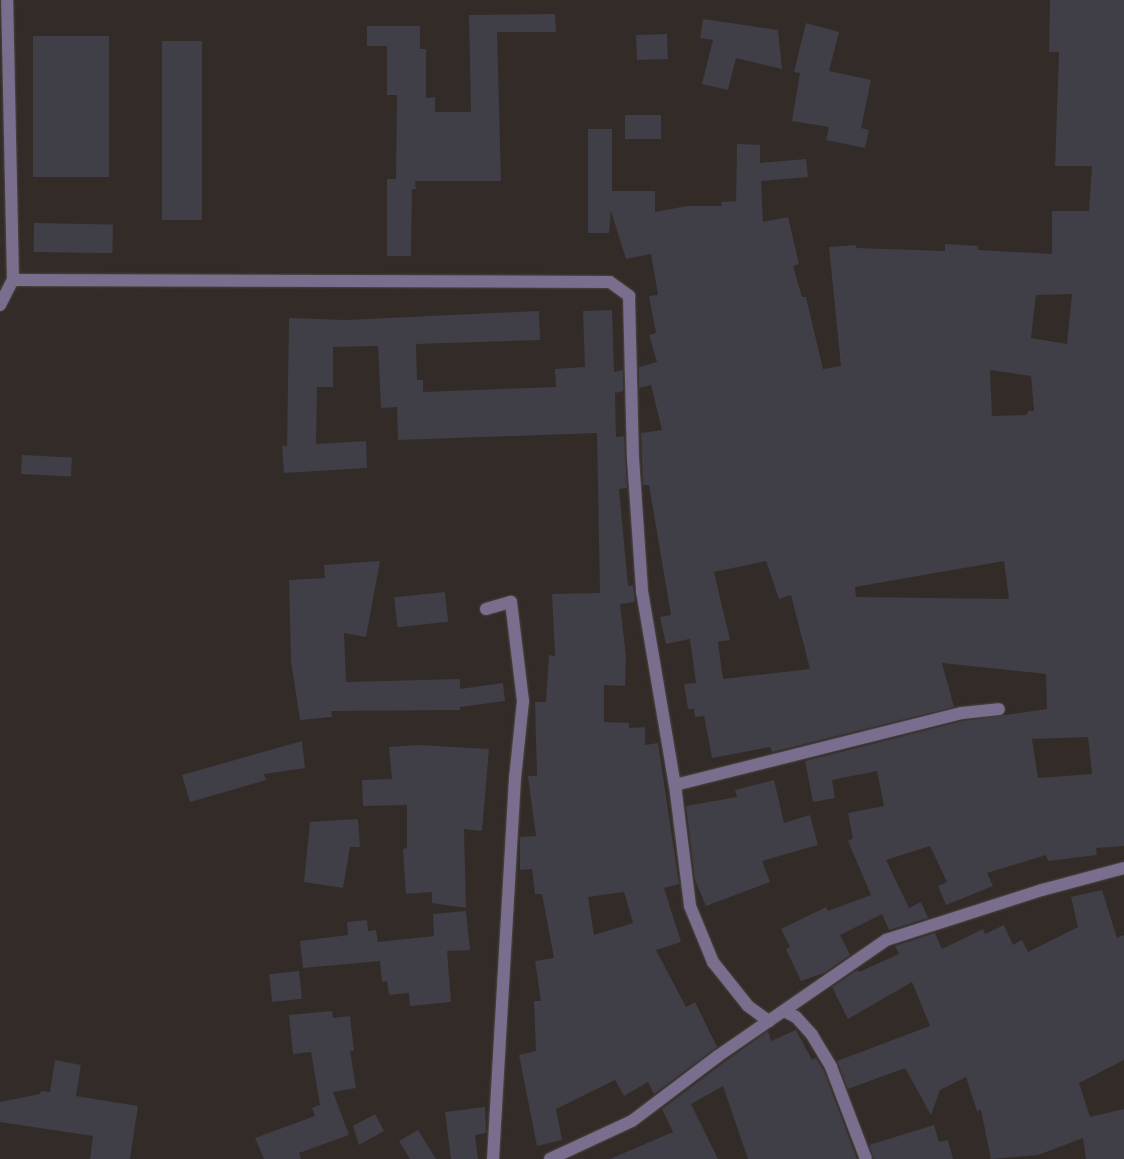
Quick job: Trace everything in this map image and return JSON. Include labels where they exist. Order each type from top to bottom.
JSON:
[{"type":"street","points":[[0,305],[13,280],[7,0]]},
{"type":"street","points":[[13,280],[610,282],[629,296],[633,458],[642,591],[675,785],[690,906],[712,962],[748,1006],[769,1021]]},
{"type":"street","points":[[486,609],[511,602],[524,701],[514,796],[493,1159]]},
{"type":"street","points":[[675,785],[962,713],[999,709]]},
{"type":"street","points":[[550,1159],[632,1121],[769,1021],[886,940],[1042,890],[1124,868]]},
{"type":"street","points":[[784,1011],[796,1017],[812,1034],[831,1067],[866,1159]]},
{"type":"building","points":[[1050,0],[1124,0],[1124,846],[1096,848],[1097,855],[1048,861],[1046,855],[987,873],[993,886],[946,905],[938,886],[947,882],[930,846],[886,860],[909,908],[921,902],[928,918],[889,930],[882,914],[840,935],[850,955],[824,973],[801,981],[786,949],[790,947],[781,929],[826,907],[828,911],[871,895],[848,841],[853,838],[848,813],[884,806],[877,771],[832,780],[835,798],[813,802],[805,761],[963,721],[1047,709],[1046,674],[942,663],[954,707],[772,752],[770,747],[712,758],[704,716],[695,717],[694,709],[688,709],[684,684],[696,683],[690,639],[666,644],[660,617],[671,615],[649,485],[643,485],[641,433],[662,430],[651,385],[639,388],[639,367],[657,362],[649,335],[656,333],[649,296],[658,295],[651,254],[626,259],[611,211],[609,233],[588,233],[588,129],[612,129],[612,191],[655,191],[655,212],[687,206],[722,206],[721,202],[736,201],[737,144],[760,145],[760,163],[806,159],[808,177],[761,181],[763,222],[788,217],[799,264],[793,266],[802,297],[806,297],[823,369],[841,366],[829,247],[856,245],[856,248],[945,251],[945,244],[978,246],[978,250],[1052,254],[1052,211],[1089,211],[1092,166],[1055,166],[1059,52],[1049,52]],"holes":[[[1072,294],[1067,344],[1031,338],[1036,295]],[[990,370],[1031,376],[1034,411],[1028,411],[1027,415],[992,416]],[[766,561],[779,599],[791,595],[810,669],[723,679],[718,642],[730,640],[714,572]],[[1004,561],[1009,599],[856,597],[855,587]],[[1088,737],[1092,774],[1038,778],[1032,739]]]},
{"type":"building","points":[[555,14],[556,32],[497,32],[501,181],[415,181],[416,189],[412,189],[411,256],[387,256],[387,179],[396,179],[397,95],[387,95],[387,46],[367,46],[367,26],[420,26],[420,49],[426,49],[426,98],[435,97],[435,112],[471,112],[469,15]]},
{"type":"building","points":[[703,19],[778,30],[782,69],[736,58],[728,90],[702,84],[713,40],[700,38]]},
{"type":"building","points":[[806,23],[839,32],[829,71],[871,80],[861,128],[869,130],[865,148],[826,140],[829,127],[792,121],[800,73],[794,72]]},
{"type":"building","points":[[667,34],[668,59],[637,60],[636,35]]},
{"type":"building","points":[[33,36],[109,36],[109,177],[33,177]]},
{"type":"building","points":[[162,41],[202,41],[202,220],[162,220]]},
{"type":"building","points":[[625,115],[661,115],[661,139],[625,139]]},
{"type":"building","points":[[34,223],[113,224],[112,253],[33,252]]},
{"type":"building","points":[[612,310],[614,372],[623,370],[623,391],[615,393],[616,437],[624,436],[627,488],[619,489],[628,586],[633,585],[635,602],[620,604],[626,656],[625,686],[604,685],[604,722],[629,723],[629,728],[645,727],[645,745],[658,743],[679,884],[664,888],[681,942],[656,950],[686,1007],[695,1002],[717,1047],[654,1094],[648,1082],[624,1096],[615,1080],[556,1109],[562,1140],[537,1146],[519,1055],[536,1051],[534,1001],[541,1001],[535,961],[554,958],[542,894],[535,894],[532,869],[520,870],[520,837],[536,836],[528,776],[537,776],[535,702],[546,702],[549,655],[555,656],[552,594],[600,593],[597,433],[398,440],[397,407],[381,408],[378,346],[333,347],[333,387],[317,387],[316,444],[366,441],[367,468],[284,473],[282,446],[287,446],[289,318],[346,320],[539,311],[540,340],[416,344],[417,380],[423,380],[423,392],[556,387],[555,369],[585,367],[583,311]],"holes":[[[624,892],[633,923],[594,935],[588,897]]]},
{"type":"building","points":[[22,455],[72,458],[71,477],[21,474]]},
{"type":"building","points":[[380,561],[366,637],[344,633],[346,682],[460,679],[460,689],[503,683],[505,701],[460,707],[460,710],[331,711],[332,717],[300,720],[291,661],[289,580],[325,578],[324,565]]},
{"type":"building","points":[[445,592],[448,622],[397,627],[394,597]]},
{"type":"building","points":[[302,741],[305,768],[264,774],[266,780],[190,802],[182,775]]},
{"type":"building","points":[[418,745],[489,749],[482,831],[464,829],[466,908],[432,903],[432,892],[406,894],[403,849],[407,848],[407,805],[363,806],[362,780],[392,779],[389,747]]},
{"type":"building","points":[[774,780],[784,823],[810,815],[818,845],[762,861],[770,882],[706,906],[695,880],[686,806],[737,797],[735,790]]},
{"type":"building","points":[[358,819],[360,847],[350,847],[343,888],[304,882],[310,822]]},
{"type":"building","points":[[1102,890],[1117,938],[1124,935],[1124,1060],[1079,1083],[1090,1117],[1124,1109],[1124,1159],[1086,1159],[1083,1138],[1038,1155],[991,1159],[981,1110],[977,1111],[966,1077],[940,1090],[931,1115],[905,1068],[848,1089],[837,1061],[930,1026],[912,982],[848,1019],[832,987],[857,970],[859,972],[899,954],[895,946],[935,933],[942,949],[983,929],[985,934],[1004,925],[1013,945],[1022,940],[1028,952],[1078,927],[1071,897]]},
{"type":"building","points":[[466,911],[470,950],[447,951],[451,1002],[410,1006],[409,993],[389,995],[387,981],[382,982],[380,961],[303,968],[300,941],[348,935],[347,922],[367,920],[368,931],[376,930],[378,942],[434,936],[433,914]]},
{"type":"building","points":[[299,971],[302,999],[272,1002],[269,974]]},
{"type":"building","points":[[332,1011],[333,1018],[350,1016],[354,1051],[350,1051],[356,1088],[333,1092],[349,1135],[299,1153],[301,1159],[264,1159],[255,1138],[315,1116],[312,1108],[320,1105],[311,1052],[293,1054],[289,1015]]},
{"type":"building","points":[[796,1030],[812,1060],[816,1058],[824,1071],[857,1159],[748,1159],[723,1086],[691,1104],[718,1159],[610,1159],[673,1132],[662,1109],[768,1031],[771,1041]]},
{"type":"building","points":[[55,1060],[81,1065],[76,1096],[138,1106],[130,1159],[90,1159],[93,1136],[0,1122],[0,1102],[40,1094],[41,1091],[50,1092]]},
{"type":"building","points":[[485,1107],[486,1133],[475,1135],[478,1159],[451,1159],[445,1112]]},
{"type":"building","points":[[375,1114],[384,1131],[359,1145],[353,1126]]},
{"type":"building","points":[[934,1125],[939,1142],[948,1140],[953,1159],[874,1159],[869,1145]]},
{"type":"building","points":[[418,1130],[436,1159],[410,1159],[399,1141]]}]
